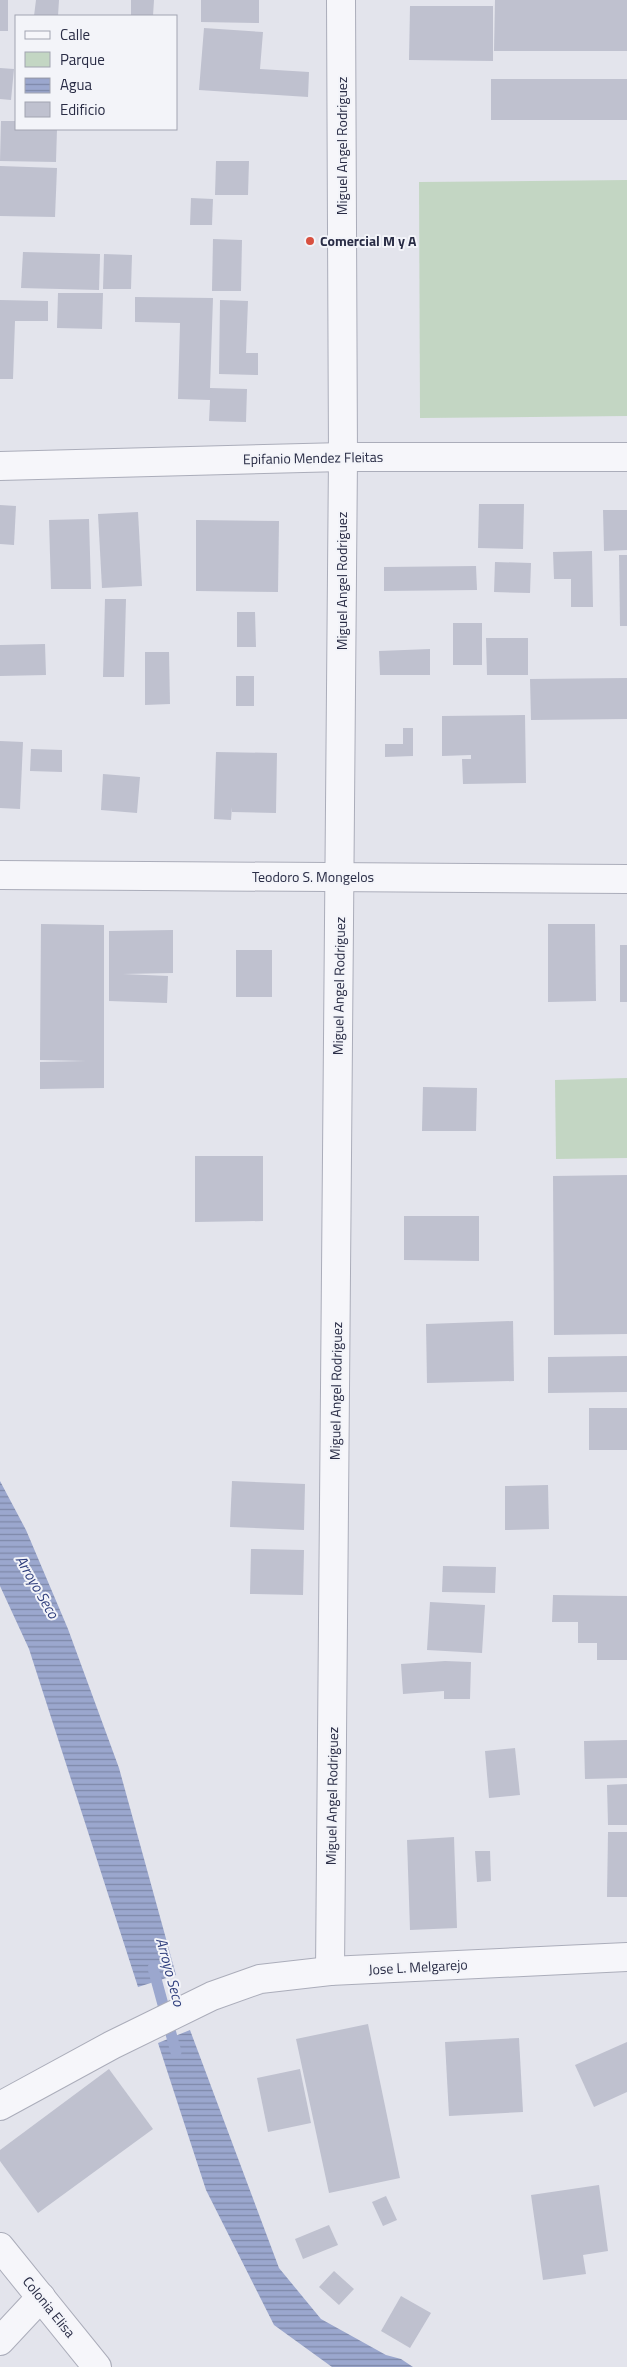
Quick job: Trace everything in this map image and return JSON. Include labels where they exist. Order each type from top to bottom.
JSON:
[{"type":"street","name":"Miguel Angel Rodriguez","points":[[330,1971],[343,457],[341,0]]},
{"type":"street","name":"Epifanio Mendez Fleitas","points":[[0,466],[343,457],[627,457]]},
{"type":"street","name":"Teodoro S. Mongelos","points":[[0,875],[627,878]]},
{"type":"street","name":"Jose L. Melgarejo","points":[[0,2106],[112,2045],[212,1996],[260,1979],[330,1971],[627,1957]]},
{"type":"street","name":"Colonia Elisa","points":[[0,2247],[97,2367]]},
{"type":"street","points":[[0,2342],[41,2296]]},
{"type":"green space","points":[[627,180],[627,416],[420,418],[419,182]]},
{"type":"green space","points":[[627,1078],[627,1158],[556,1159],[555,1080]]},
{"type":"water","points":[[0,1481],[26,1530],[68,1629],[119,1768],[176,1975],[138,1987],[29,1649],[0,1586]]},
{"type":"water","points":[[190,2030],[279,2268],[321,2319],[386,2355],[401,2359],[413,2367],[332,2367],[274,2325],[206,2190],[158,2043]]},
{"type":"building","points":[[0,0],[8,0],[8,31],[0,31]]},
{"type":"building","points":[[36,0],[59,0],[58,15],[34,15]]},
{"type":"building","points":[[131,0],[154,0],[153,15],[131,15]]},
{"type":"building","points":[[201,0],[259,0],[259,23],[201,22]]},
{"type":"building","points":[[495,0],[627,0],[627,51],[494,51]]},
{"type":"building","points":[[410,6],[493,6],[493,61],[409,60]]},
{"type":"building","points":[[204,28],[263,32],[260,69],[309,72],[308,97],[199,90]]},
{"type":"building","points":[[0,68],[14,69],[11,100],[0,99]]},
{"type":"building","points":[[491,79],[627,79],[627,120],[491,120]]},
{"type":"building","points":[[1,121],[15,121],[15,130],[57,130],[56,162],[0,161]]},
{"type":"building","points":[[216,161],[249,161],[248,195],[215,195]]},
{"type":"building","points":[[0,166],[57,168],[55,217],[0,216]]},
{"type":"building","points":[[191,198],[213,199],[212,225],[190,225]]},
{"type":"building","points":[[213,239],[242,240],[241,291],[212,291]]},
{"type":"building","points":[[23,252],[100,254],[99,290],[21,288]]},
{"type":"building","points":[[104,254],[132,255],[131,289],[103,289]]},
{"type":"building","points":[[58,293],[103,293],[102,329],[57,328]]},
{"type":"building","points":[[135,297],[213,298],[210,388],[247,389],[246,422],[209,421],[210,400],[178,399],[180,323],[135,322]]},
{"type":"building","points":[[0,300],[48,301],[48,321],[15,321],[13,379],[0,379]]},
{"type":"building","points":[[220,300],[248,301],[246,353],[258,353],[258,375],[219,374]]},
{"type":"building","points":[[479,504],[524,504],[523,549],[478,548]]},
{"type":"building","points":[[0,505],[16,506],[14,545],[0,544]]},
{"type":"building","points":[[603,510],[627,510],[627,550],[604,551]]},
{"type":"building","points":[[138,512],[142,586],[102,588],[98,514]]},
{"type":"building","points":[[89,519],[91,589],[51,589],[49,520]]},
{"type":"building","points":[[196,520],[279,521],[278,592],[196,591]]},
{"type":"building","points":[[592,551],[593,607],[571,607],[571,579],[554,579],[553,552]]},
{"type":"building","points":[[619,555],[627,555],[627,626],[620,626]]},
{"type":"building","points":[[495,562],[531,563],[530,593],[494,592]]},
{"type":"building","points":[[476,566],[477,590],[384,591],[384,567]]},
{"type":"building","points":[[105,599],[126,599],[124,677],[103,677]]},
{"type":"building","points":[[237,612],[255,612],[256,647],[237,647]]},
{"type":"building","points":[[453,623],[482,623],[482,665],[453,665]]},
{"type":"building","points":[[486,638],[528,638],[528,675],[487,675]]},
{"type":"building","points":[[45,644],[46,675],[0,676],[0,645]]},
{"type":"building","points":[[430,649],[430,675],[380,675],[379,651]]},
{"type":"building","points":[[145,652],[169,652],[170,704],[145,705]]},
{"type":"building","points":[[236,676],[254,676],[254,706],[236,706]]},
{"type":"building","points":[[627,678],[627,719],[531,720],[530,679]]},
{"type":"building","points":[[525,715],[526,783],[463,784],[462,759],[471,759],[471,755],[442,756],[442,716]]},
{"type":"building","points":[[403,728],[413,728],[413,756],[385,757],[385,744],[403,744]]},
{"type":"building","points":[[0,741],[23,742],[20,809],[0,808]]},
{"type":"building","points":[[31,749],[62,750],[62,772],[30,771]]},
{"type":"building","points":[[216,752],[277,753],[276,813],[232,812],[232,807],[231,820],[214,819]]},
{"type":"building","points":[[103,774],[140,777],[137,813],[101,810]]},
{"type":"building","points":[[41,924],[104,925],[104,1088],[40,1089],[40,1062],[86,1061],[40,1060]]},
{"type":"building","points":[[548,924],[595,924],[596,1001],[548,1002]]},
{"type":"building","points":[[173,930],[173,973],[123,974],[168,976],[167,1003],[109,1001],[109,931]]},
{"type":"building","points":[[620,945],[627,945],[627,1002],[620,1002]]},
{"type":"building","points":[[236,950],[272,950],[272,997],[236,997]]},
{"type":"building","points":[[423,1087],[477,1088],[476,1131],[422,1131]]},
{"type":"building","points":[[195,1156],[263,1156],[263,1221],[195,1222]]},
{"type":"building","points":[[627,1175],[627,1334],[554,1335],[553,1176]]},
{"type":"building","points":[[404,1216],[479,1216],[479,1261],[404,1260]]},
{"type":"building","points":[[513,1321],[514,1381],[427,1383],[426,1324]]},
{"type":"building","points":[[627,1356],[627,1392],[548,1393],[548,1357]]},
{"type":"building","points":[[589,1408],[627,1408],[627,1450],[589,1450]]},
{"type":"building","points":[[232,1481],[305,1484],[304,1530],[230,1527]]},
{"type":"building","points":[[548,1485],[549,1529],[505,1530],[505,1486]]},
{"type":"building","points":[[251,1549],[304,1550],[303,1595],[250,1594]]},
{"type":"building","points":[[443,1566],[496,1567],[495,1593],[442,1592]]},
{"type":"building","points":[[553,1595],[627,1596],[627,1660],[597,1660],[597,1643],[578,1643],[578,1622],[552,1622]]},
{"type":"building","points":[[430,1602],[485,1605],[482,1653],[427,1650]]},
{"type":"building","points":[[445,1661],[471,1662],[470,1699],[444,1699],[444,1691],[403,1694],[401,1664]]},
{"type":"building","points":[[627,1740],[627,1778],[585,1779],[584,1741]]},
{"type":"building","points":[[515,1748],[520,1795],[489,1798],[485,1751]]},
{"type":"building","points":[[627,1784],[627,1825],[608,1825],[607,1785]]},
{"type":"building","points":[[608,1832],[627,1832],[627,1897],[607,1897]]},
{"type":"building","points":[[454,1837],[457,1928],[410,1930],[407,1840]]},
{"type":"building","points":[[475,1851],[490,1851],[491,1881],[477,1882]]},
{"type":"building","points":[[368,2024],[400,2178],[329,2193],[296,2039]]},
{"type":"building","points":[[519,2038],[523,2112],[449,2116],[445,2042]]},
{"type":"building","points":[[627,2042],[627,2092],[594,2107],[575,2065]]},
{"type":"building","points":[[109,2069],[153,2129],[38,2213],[0,2161],[0,2150]]},
{"type":"building","points":[[300,2069],[311,2123],[268,2132],[257,2078]]},
{"type":"building","points":[[599,2185],[608,2251],[583,2255],[586,2274],[543,2280],[531,2195]]},
{"type":"building","points":[[386,2196],[397,2220],[383,2226],[372,2202]]},
{"type":"building","points":[[329,2225],[338,2245],[303,2259],[295,2239]]},
{"type":"building","points":[[334,2271],[354,2289],[339,2305],[319,2287]]},
{"type":"building","points":[[401,2296],[431,2313],[410,2348],[381,2331]]},
{"type":"waterway","name":"Arroyo Seco","points":[[153,1968],[176,2052]]},
{"type":"place","name":"Comercial M y A","points":[[310,241]]}]
